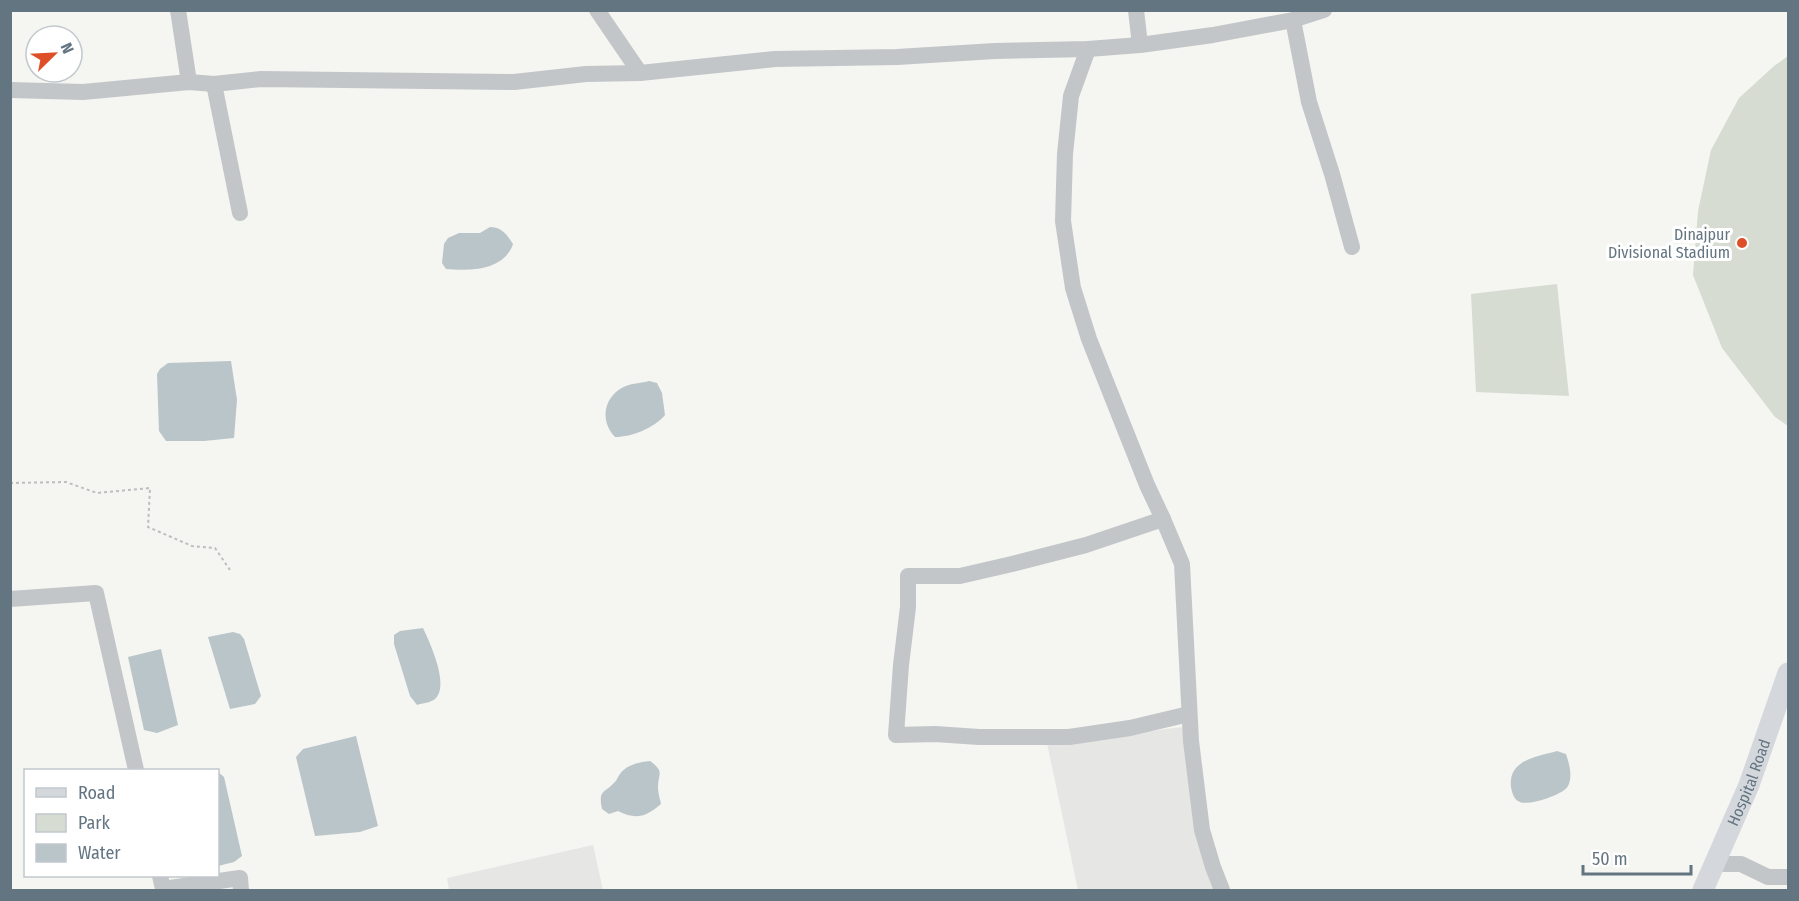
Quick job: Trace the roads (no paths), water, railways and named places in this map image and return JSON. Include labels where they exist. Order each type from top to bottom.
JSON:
[{"type":"main road","name":"Hospital Road","points":[[1703,891],[1749,785],[1788,673]]},
{"type":"street","points":[[178,10],[189,82]]},
{"type":"street","points":[[597,10],[640,73]]},
{"type":"street","points":[[1136,10],[1140,45]]},
{"type":"street","points":[[10,90],[83,92],[189,82],[214,84],[261,79],[514,82],[586,74],[640,73],[775,59],[897,57],[995,51],[1088,49],[1140,45],[1213,35],[1293,20],[1324,10]]},
{"type":"street","points":[[1293,20],[1309,102],[1352,247]]},
{"type":"street","points":[[1088,49],[1071,96],[1065,154],[1063,221],[1073,288],[1089,339],[1147,485],[1182,564],[1185,646],[1190,696],[1189,714],[1202,830],[1222,891]]},
{"type":"street","points":[[214,84],[240,213]]},
{"type":"street","points":[[1163,519],[1086,545],[960,576],[908,576],[908,607],[896,735],[1070,737],[1130,728],[1189,714]]},
{"type":"street","points":[[10,599],[96,593],[136,769]]},
{"type":"street","points":[[1715,864],[1741,864],[1768,877],[1788,877]]},
{"type":"street","points":[[160,885],[240,878],[241,891]]},
{"type":"water","points":[[490,227],[501,230],[513,244],[502,260],[475,269],[446,269],[442,263],[444,244],[448,238],[459,233],[480,233]]},
{"type":"water","points":[[231,361],[237,400],[234,438],[166,441],[159,431],[157,374],[160,369],[168,363]]},
{"type":"water","points":[[649,381],[657,383],[662,393],[665,415],[642,431],[615,437],[607,423],[606,416],[606,408],[613,395],[626,386]]},
{"type":"water","points":[[423,628],[437,664],[440,685],[435,699],[417,705],[410,696],[394,644],[394,635],[400,631]]},
{"type":"water","points":[[233,632],[240,634],[244,639],[261,696],[255,704],[230,709],[208,637]]},
{"type":"water","points":[[161,649],[178,725],[157,733],[144,730],[128,657]]},
{"type":"water","points":[[356,736],[378,826],[360,832],[315,836],[296,757],[303,749]]},
{"type":"water","points":[[1557,751],[1566,754],[1570,774],[1568,786],[1560,793],[1538,801],[1524,803],[1516,800],[1511,787],[1511,778],[1519,765],[1532,758]]},
{"type":"water","points":[[650,761],[660,773],[658,790],[661,804],[641,816],[630,816],[618,811],[609,814],[602,809],[601,795],[626,768],[633,764]]},
{"type":"water","points":[[219,773],[224,777],[242,856],[234,862],[219,866]]},
{"type":"place","name":"Dinajpur Divisional Stadium","points":[[1742,243]]}]
